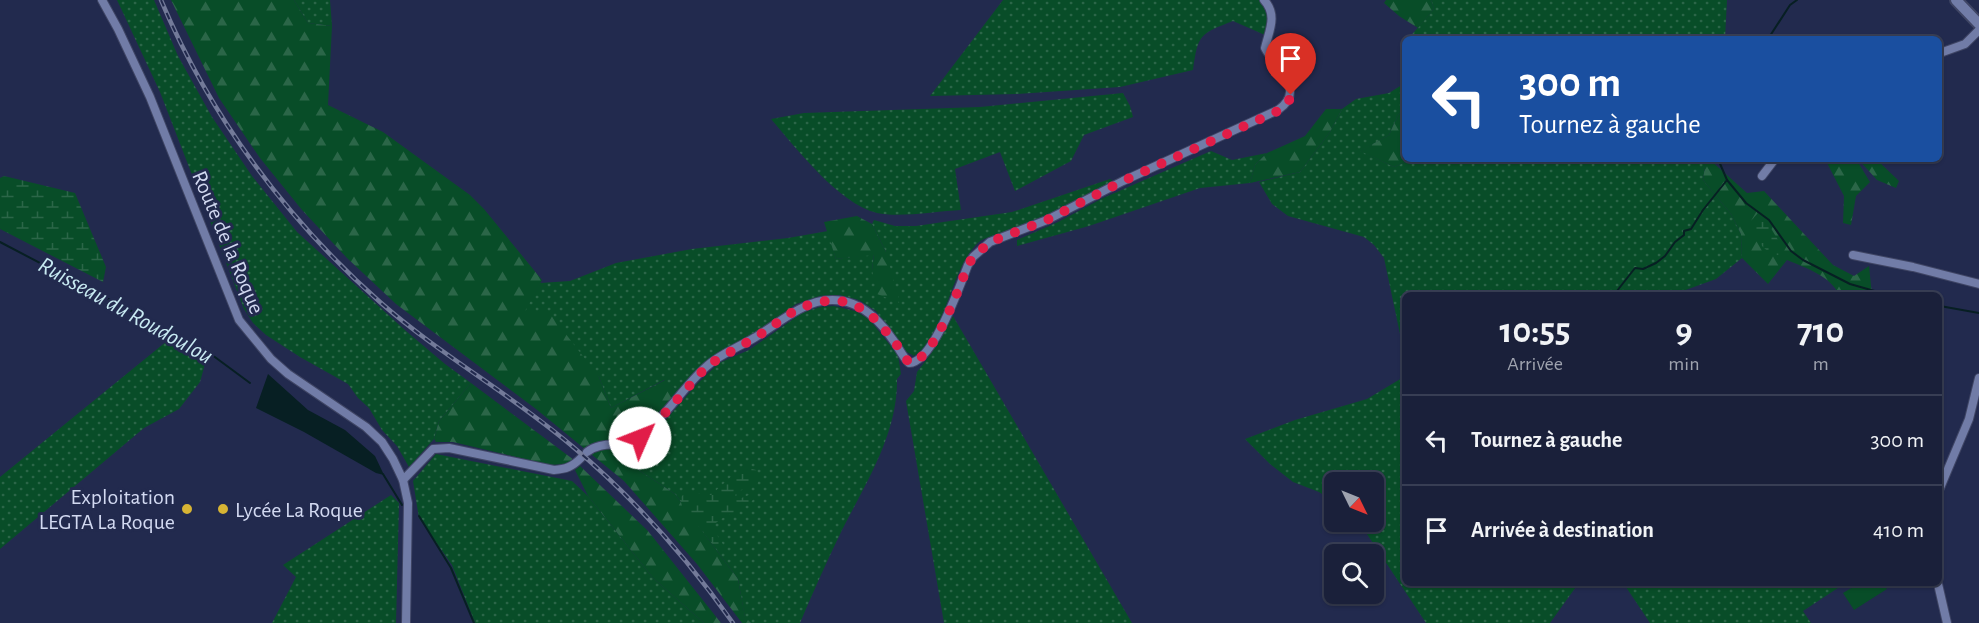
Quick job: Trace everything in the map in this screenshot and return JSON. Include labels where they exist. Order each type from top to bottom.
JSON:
[{"type":"main road","points":[[1956,0],[1979,24]]},
{"type":"street","name":"Route de la Roque","points":[[102,0],[150,97],[239,320],[268,357],[288,374],[366,427],[382,442],[393,459],[403,480],[408,512],[406,623]]},
{"type":"street","points":[[403,480],[433,448],[449,448],[554,470],[566,469],[574,465],[595,446],[628,443],[640,438],[708,365],[758,336],[797,309],[817,302],[836,300],[853,304],[869,313],[892,338],[904,358],[909,363],[914,363],[924,355],[946,318],[973,257],[990,242],[1047,220],[1123,181],[1278,111],[1288,103],[1291,95],[1287,80],[1265,48],[1273,21],[1268,4],[1264,0]]},
{"type":"street","points":[[1942,52],[1965,44],[1979,30]]},
{"type":"street","points":[[1762,176],[1773,162]]},
{"type":"street","points":[[1853,255],[1979,284]]},
{"type":"street","points":[[1942,483],[1969,419],[1979,378]]},
{"type":"street","points":[[1938,586],[1947,623]]},
{"type":"green space","points":[[117,0],[154,0],[178,56],[212,117],[252,176],[297,232],[406,331],[471,383],[439,421],[434,439],[409,467],[397,446],[382,430],[369,408],[348,384],[266,335],[253,323],[244,309],[160,92]]},
{"type":"green space","points":[[171,0],[294,0],[308,23],[332,26],[328,105],[383,132],[470,195],[484,209],[542,280],[524,313],[548,311],[599,377],[611,408],[665,380],[678,391],[645,426],[619,440],[631,465],[675,494],[738,579],[745,617],[751,623],[742,623],[697,564],[624,481],[536,409],[396,304],[347,258],[302,210],[260,158],[219,98]]},
{"type":"green space","points":[[294,0],[330,0],[332,26],[308,23]]},
{"type":"green space","points":[[1003,0],[1259,0],[1266,13],[1268,25],[1265,35],[1233,21],[1222,25],[1202,37],[1193,70],[1120,87],[1017,94],[930,96]]},
{"type":"green space","points":[[1386,0],[1431,0],[1434,9],[1418,28],[1384,3]]},
{"type":"green space","points":[[1431,0],[1727,0],[1725,36],[1411,36],[1434,9]]},
{"type":"green space","points":[[1402,85],[1402,112],[1398,115],[1389,135],[1361,151],[1394,167],[1406,162],[1706,162],[1703,180],[1731,214],[1741,234],[1742,258],[1716,279],[1680,292],[1402,292],[1402,344],[1384,258],[1374,245],[1364,237],[1288,216],[1272,204],[1259,182],[1300,172],[1330,132],[1342,109],[1356,99],[1389,93]]},
{"type":"green space","points":[[1123,93],[1133,117],[1084,135],[1071,161],[1015,191],[1000,152],[955,169],[961,210],[919,214],[877,213],[848,199],[819,174],[771,119],[804,113],[980,107]]},
{"type":"green space","points":[[1326,109],[1342,109],[1330,132],[1300,172],[1250,183],[1255,165],[1267,153],[1305,136]]},
{"type":"green space","points":[[1402,112],[1402,162],[1406,162],[1394,167],[1360,151],[1389,135],[1398,115]]},
{"type":"green space","points":[[1211,151],[1232,160],[1267,153],[1255,165],[1250,183],[1200,188],[1089,226],[1017,246],[1017,240],[1058,222],[1103,198]]},
{"type":"green space","points":[[1706,162],[1712,162],[1747,193],[1764,191],[1833,265],[1854,276],[1869,266],[1872,292],[1837,292],[1824,278],[1787,260],[1768,284],[1742,258],[1741,234],[1731,214],[1703,180]]},
{"type":"green space","points":[[1827,162],[1858,162],[1870,182],[1856,196],[1851,225],[1843,223],[1844,196]]},
{"type":"green space","points":[[1861,162],[1879,162],[1899,181],[1896,188],[1877,180]]},
{"type":"green space","points":[[4,176],[75,193],[106,267],[103,282],[0,229],[0,178]]},
{"type":"green space","points":[[1110,179],[1111,182],[1057,213],[979,242],[961,267],[934,333],[914,356],[903,350],[876,311],[859,300],[839,295],[820,296],[796,304],[758,331],[709,359],[678,391],[664,380],[611,408],[599,377],[523,313],[540,283],[570,281],[616,263],[692,249],[828,231],[836,259],[874,254],[872,270],[886,252],[872,224],[874,220],[895,226],[916,226],[1012,212]]},
{"type":"green space","points":[[1758,213],[1769,225],[1784,250],[1779,255],[1766,249],[1749,230],[1749,223]]},
{"type":"green space","points":[[857,216],[872,224],[886,252],[900,303],[877,294],[872,270],[874,255],[836,259],[824,222]]},
{"type":"green space","points":[[834,306],[855,311],[869,319],[898,355],[901,374],[897,379],[892,419],[879,457],[836,542],[800,623],[751,623],[745,618],[738,579],[675,494],[631,465],[623,448],[644,441],[656,431],[698,383],[719,363],[749,350],[802,313],[820,307]]},
{"type":"green space","points":[[953,316],[1132,623],[944,623],[906,401],[914,391],[917,372]]},
{"type":"green space","points":[[167,341],[205,364],[200,382],[179,409],[144,428],[0,549],[0,477]]},
{"type":"green space","points":[[1402,378],[1402,586],[1577,586],[1550,623],[1426,623],[1384,560],[1384,544],[1374,544],[1366,532],[1384,532],[1384,472],[1324,472],[1324,495],[1293,482],[1270,464],[1245,439],[1295,420],[1367,399]]},
{"type":"green space","points":[[471,383],[574,460],[565,464],[550,465],[453,442],[436,442],[434,439],[439,421]]},
{"type":"green space","points":[[436,454],[572,481],[588,496],[653,578],[704,623],[475,623],[452,565],[419,518],[413,481]]},
{"type":"green space","points":[[580,466],[648,531],[721,623],[704,623],[653,578],[588,496],[575,470]]},
{"type":"green space","points":[[748,468],[756,470],[760,478],[757,484],[735,495],[739,499],[754,493],[757,495],[746,506],[712,527],[724,546],[719,552],[682,506],[680,498],[686,492],[711,495],[733,475]]},
{"type":"green space","points":[[391,495],[399,503],[396,623],[272,623],[296,577],[283,565]]},
{"type":"green space","points":[[1625,586],[1841,586],[1803,611],[1811,623],[1650,623]]},
{"type":"green space","points":[[1855,586],[1885,586],[1887,589],[1854,610],[1843,593]]},
{"type":"shaded area","points":[[268,374],[308,410],[345,430],[375,456],[384,475],[376,473],[256,408]]},
{"type":"waterway","points":[[1770,36],[1790,5],[1797,0]]},
{"type":"waterway","points":[[1719,162],[1727,180],[1746,203],[1769,220],[1791,251],[1803,260],[1850,284],[1878,292]]},
{"type":"waterway","points":[[1616,292],[1635,268],[1643,269],[1665,256],[1675,242],[1684,235],[1684,231],[1691,229],[1727,180]]},
{"type":"waterway","name":"Ruisseau du Roudoulou","points":[[0,242],[204,349],[250,383]]},
{"type":"waterway","points":[[1942,306],[1979,313]]},
{"type":"waterway","name":"Ruisseau du Roudoulou","points":[[383,474],[402,505]]},
{"type":"waterway","name":"Ruisseau du Roudoulou","points":[[419,516],[451,568],[474,623]]},
{"type":"railway","points":[[161,0],[181,43],[227,125],[282,201],[313,236],[346,270],[403,321],[549,427],[595,466],[658,529],[733,623]]},
{"type":"place","name":"Exploitation LEGTA La Roque","points":[[187,509]]},
{"type":"place","name":"Lycée La Roque","points":[[223,509]]},
{"type":"route","points":[[640,438],[708,365],[758,336],[797,309],[817,302],[836,300],[853,304],[869,313],[892,338],[904,358],[909,363],[914,363],[924,355],[946,318],[973,257],[990,242],[1047,220],[1123,181],[1278,111],[1288,103],[1291,95]]}]
